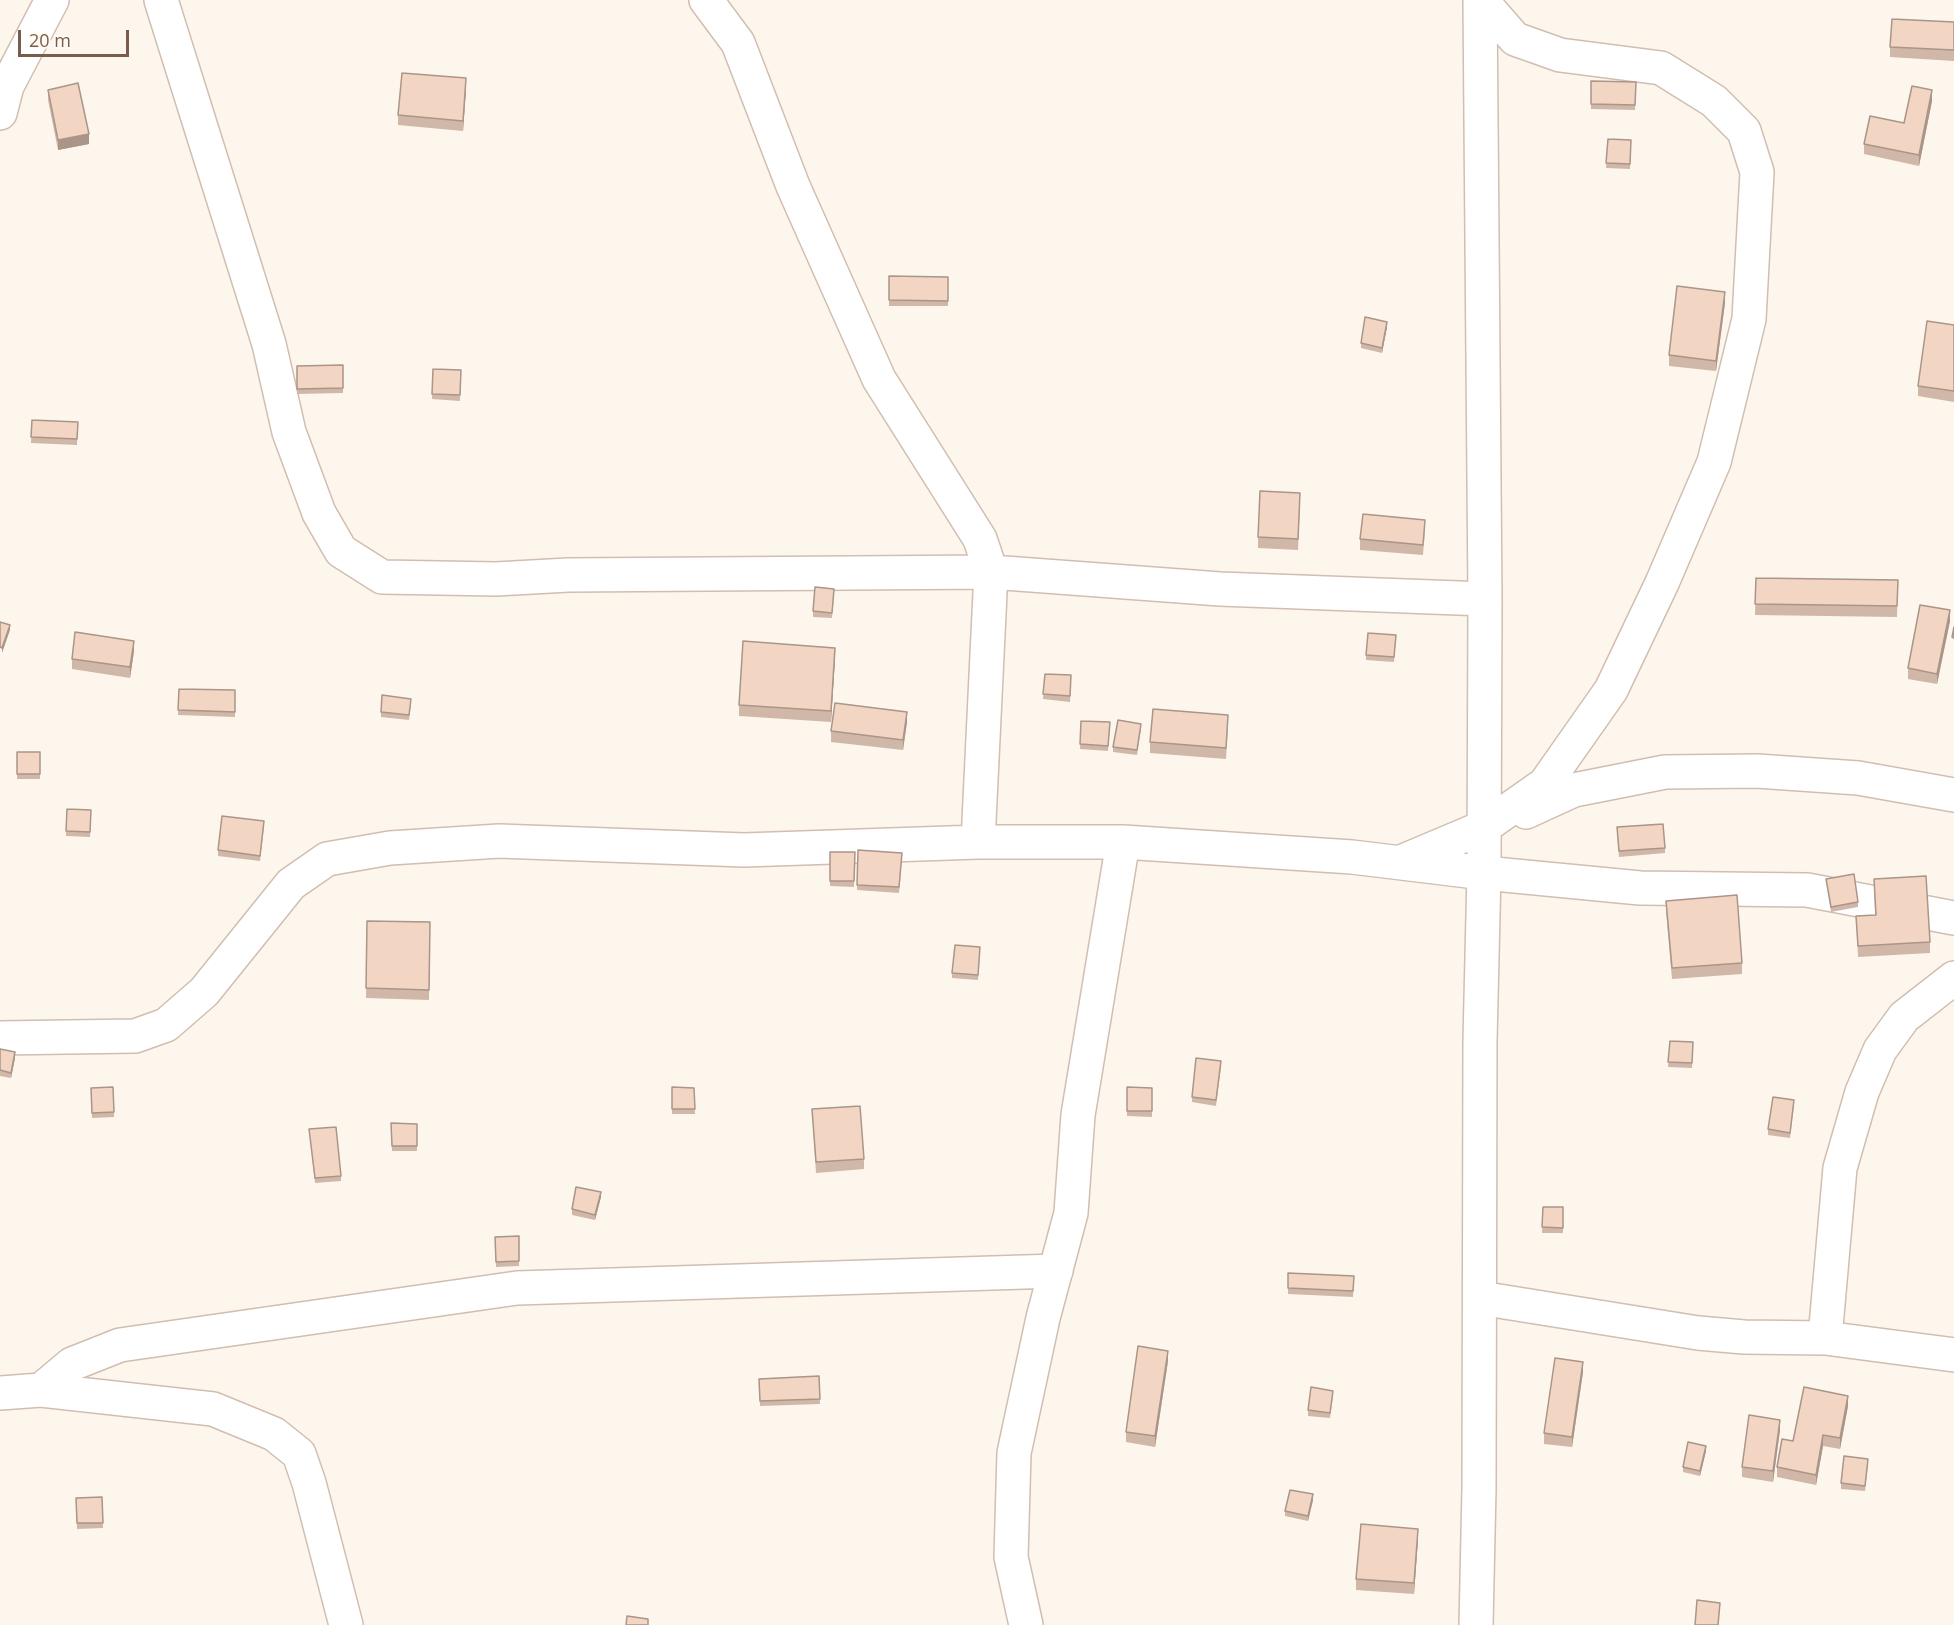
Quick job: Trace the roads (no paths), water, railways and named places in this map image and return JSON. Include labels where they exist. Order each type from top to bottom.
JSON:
[{"type":"street","points":[[0,113],[7,86],[52,0]]},
{"type":"street","points":[[161,0],[269,344],[289,432],[319,513],[341,551],[382,577],[496,579],[568,575],[992,572],[1220,589],[1485,599]]},
{"type":"street","points":[[705,0],[738,43],[793,186],[879,379],[980,539],[992,572],[978,842]]},
{"type":"street","points":[[1476,1625],[1485,599],[1480,0]]},
{"type":"street","points":[[1480,0],[1515,39],[1560,55],[1661,68],[1714,101],[1744,131],[1757,172],[1749,319],[1714,462],[1662,583],[1611,690],[1545,784],[1484,827]]},
{"type":"street","points":[[1399,862],[1517,816],[1574,790],[1665,772],[1757,771],[1858,778],[1954,795]]},
{"type":"street","points":[[0,1038],[135,1036],[166,1025],[204,992],[291,884],[327,859],[390,848],[499,841],[744,850],[978,842],[1123,842],[1352,856],[1484,873],[1640,888],[1806,890],[1954,918]]},
{"type":"street","points":[[1026,1625],[1011,1557],[1014,1453],[1043,1317],[1071,1213],[1078,1115],[1123,842]]},
{"type":"street","points":[[1826,1338],[1840,1168],[1862,1092],[1880,1050],[1904,1017],[1954,978]]},
{"type":"street","points":[[42,1390],[72,1364],[120,1345],[517,1288],[1056,1271]]},
{"type":"street","points":[[1480,1298],[1698,1333],[1744,1337],[1826,1338],[1954,1355]]},
{"type":"street","points":[[0,1394],[42,1390],[213,1409],[274,1434],[299,1454],[309,1483],[346,1625]]}]
